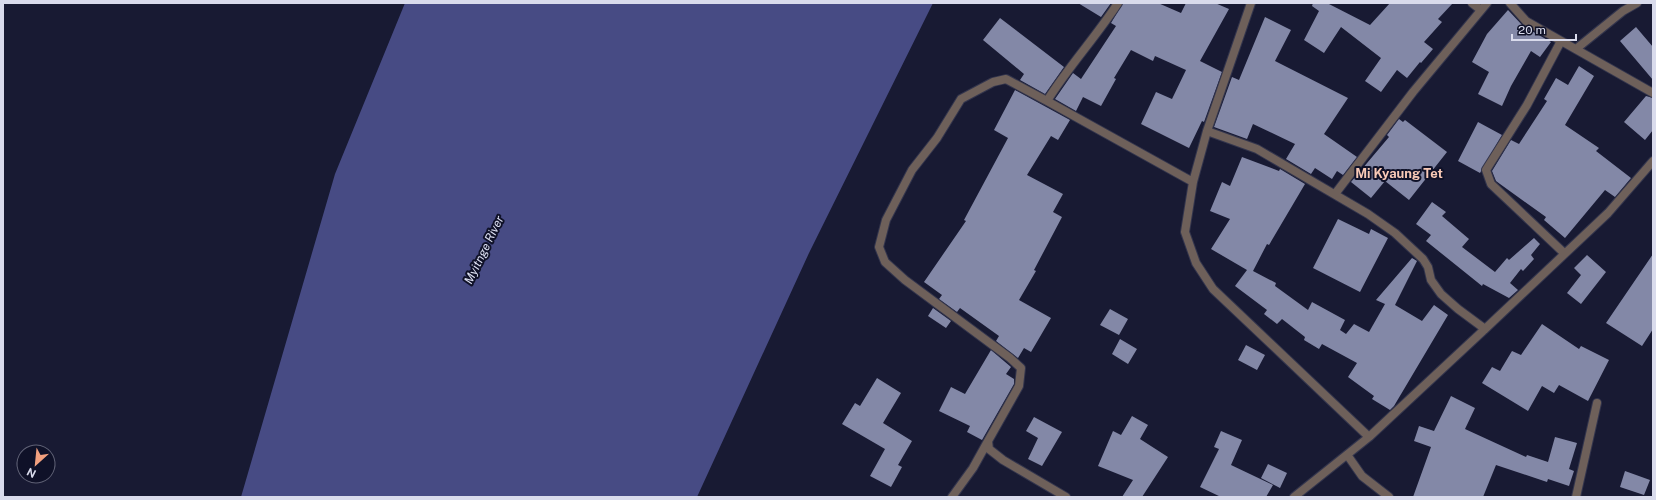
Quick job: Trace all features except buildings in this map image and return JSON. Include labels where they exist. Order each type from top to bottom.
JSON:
[{"type":"street","points":[[1047,101],[1060,81],[1102,27],[1118,3]]},
{"type":"street","points":[[1251,3],[1207,131],[1193,182],[1185,232],[1196,263],[1213,289],[1369,437]]},
{"type":"street","points":[[1472,3],[1481,10]]},
{"type":"street","points":[[1335,194],[1390,122],[1487,3]]},
{"type":"street","points":[[1510,3],[1526,21],[1653,93]]},
{"type":"street","points":[[1576,49],[1623,11],[1637,3]]},
{"type":"street","points":[[1561,41],[1527,105],[1486,170],[1491,184],[1564,253]]},
{"type":"street","points":[[952,497],[973,468],[1019,386],[1021,368],[1010,358],[906,280],[885,262],[879,247],[886,220],[912,170],[937,138],[961,99],[992,82],[1006,79],[1193,182]]},
{"type":"street","points":[[1207,131],[1257,149],[1335,194],[1395,233],[1423,259],[1428,267],[1431,280],[1441,294],[1485,329]]},
{"type":"street","points":[[1294,497],[1348,456],[1485,329],[1608,213],[1653,161]]},
{"type":"street","points":[[1576,497],[1597,403]]},
{"type":"street","points":[[988,441],[989,449],[1003,460],[1066,497]]},
{"type":"street","points":[[1348,456],[1362,476],[1389,497]]},
{"type":"water","name":"Myitnge River","points":[[405,3],[933,3],[809,253],[697,497],[241,497],[335,174]]},
{"type":"district","name":"Mi Kyaung Tet","points":[[1399,173]]}]
